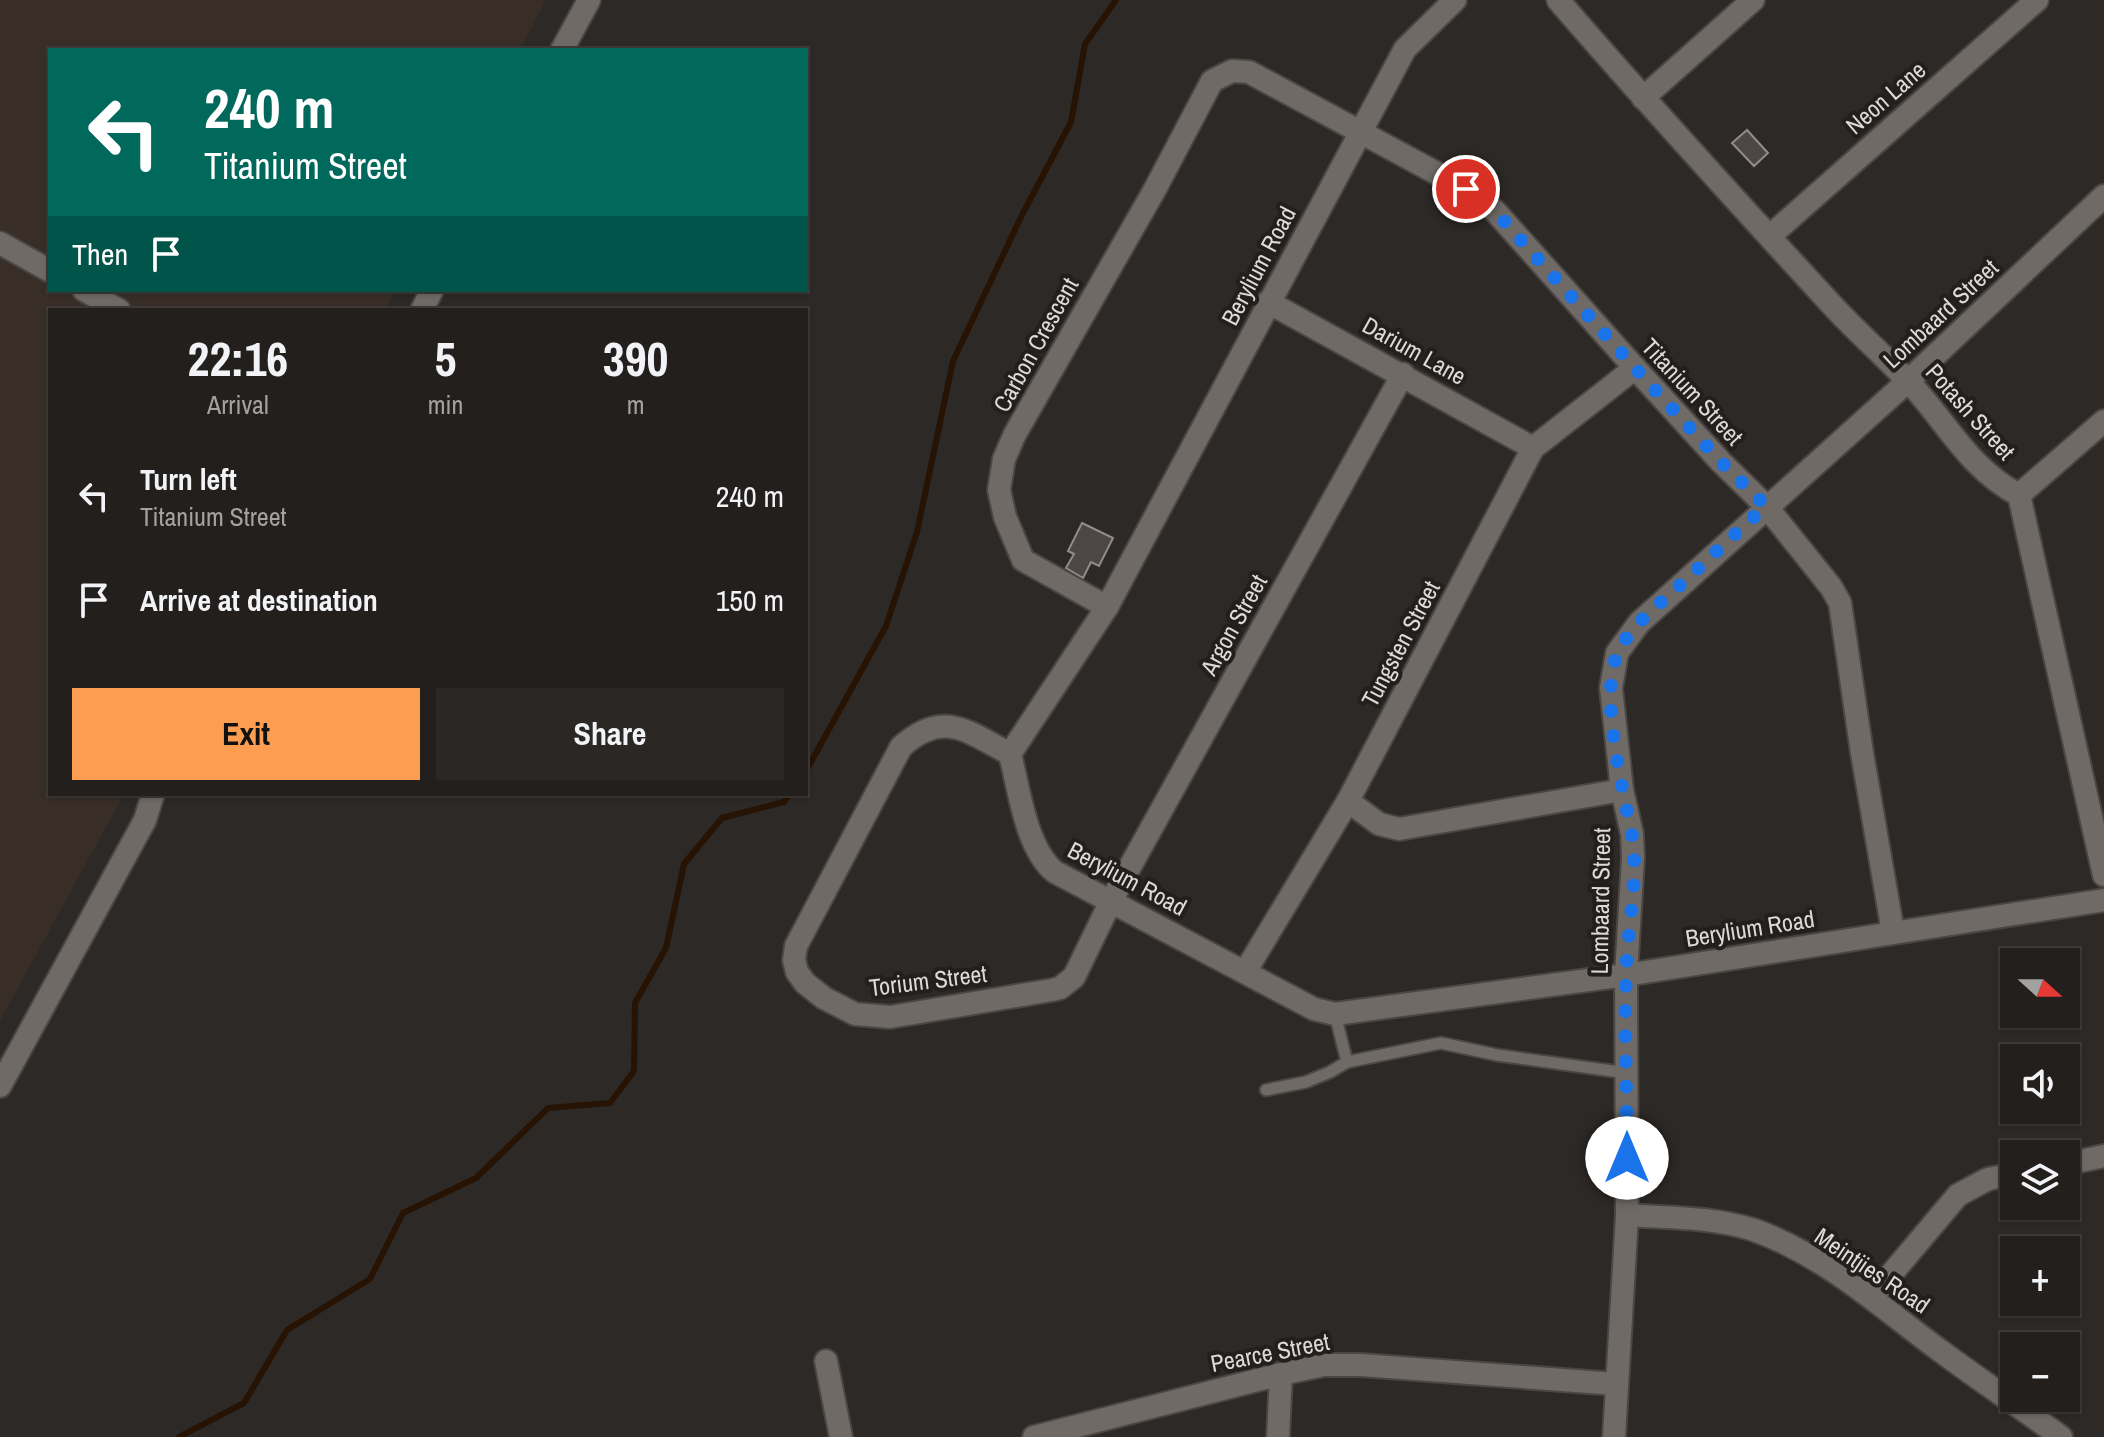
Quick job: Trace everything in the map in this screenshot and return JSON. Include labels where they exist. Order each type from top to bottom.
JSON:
[{"type":"street","points":[[563,48],[589,0]]},
{"type":"street","name":"Berylium Road","points":[[1455,0],[1405,49],[1107,607],[1010,754],[1030,831],[1043,862],[1055,872],[1314,1009],[1335,1014],[1626,975],[2104,900]]},
{"type":"street","name":"Potash Street","points":[[1558,0],[1833,306],[1908,381],[1967,455],[2002,486],[2019,495],[2104,875]]},
{"type":"street","points":[[1643,98],[1753,0]]},
{"type":"street","name":"Neon Lane","points":[[1770,236],[2037,0]]},
{"type":"street","name":"Titanium Street","points":[[1212,81],[1232,71],[1249,72],[1482,200],[1721,462],[1766,506],[1831,587],[1840,603],[1893,932]]},
{"type":"street","name":"Carbon Crescent","points":[[1107,607],[1023,560],[1005,517],[999,490],[1004,459],[1015,434],[1154,191],[1212,81]]},
{"type":"street","name":"Lombaard Street","points":[[1614,1437],[1627,1215],[1626,975],[1633,858],[1632,834],[1622,790],[1611,709],[1617,653],[1639,623],[1908,381],[2104,196]]},
{"type":"street","points":[[0,243],[48,270]]},
{"type":"street","points":[[88,292],[116,308]]},
{"type":"street","name":"Darium Lane","points":[[1268,302],[1533,448]]},
{"type":"street","name":"Tungsten Street","points":[[1245,972],[1348,801],[1533,448],[1635,368]]},
{"type":"street","name":"Argon Street","points":[[1111,901],[1403,374]]},
{"type":"street","points":[[2019,495],[2104,421]]},
{"type":"street","name":"Torium Street","points":[[1010,754],[964,729],[935,727],[919,731],[901,747],[796,946],[794,960],[797,972],[805,983],[839,1007],[855,1014],[873,1016],[890,1017],[1060,988],[1074,977],[1111,901]]},
{"type":"street","points":[[1348,801],[1379,824],[1399,829],[1622,790]]},
{"type":"street","points":[[0,1086],[145,820],[152,796]]},
{"type":"street","points":[[145,820],[167,796]]},
{"type":"street","points":[[2080,1161],[2104,1156]]},
{"type":"street","points":[[1872,1297],[1958,1195],[1988,1179],[2000,1177]]},
{"type":"street","name":"Meintjies Road","points":[[1627,1215],[1707,1220],[1751,1229],[1799,1252],[1872,1297],[1941,1352],[2061,1437]]},
{"type":"street","points":[[826,1361],[841,1437]]},
{"type":"street","name":"Pearce Street","points":[[1034,1437],[1324,1365],[1361,1365],[1616,1384]]},
{"type":"street","points":[[1278,1437],[1281,1374]]},
{"type":"lane","points":[[1335,1014],[1347,1062]]},
{"type":"lane","points":[[1266,1090],[1306,1082],[1347,1062],[1441,1043],[1497,1055],[1627,1073]]},
{"type":"shaded area","points":[[0,0],[546,0],[521,48],[48,48],[48,292],[394,292],[386,308],[48,308],[48,796],[123,796],[0,1021]]},
{"type":"building","points":[[1747,130],[1768,153],[1754,166],[1732,143]]},
{"type":"building","points":[[1082,523],[1113,538],[1099,566],[1091,562],[1083,578],[1066,568],[1074,554],[1068,551]]},
{"type":"waterway","points":[[808,767],[886,626],[917,532],[953,361],[1022,215],[1071,122],[1085,44],[1116,0]]},
{"type":"waterway","points":[[179,1437],[244,1403],[287,1330],[370,1279],[403,1213],[476,1178],[548,1108],[610,1103],[634,1071],[635,1003],[666,948],[684,864],[722,818],[784,802],[788,796]]},
{"type":"route","points":[[1466,189],[1495,211],[1721,462],[1766,506],[1639,623],[1617,653],[1614,666],[1611,709],[1622,790],[1632,834],[1633,858],[1626,975],[1627,1158]]}]
